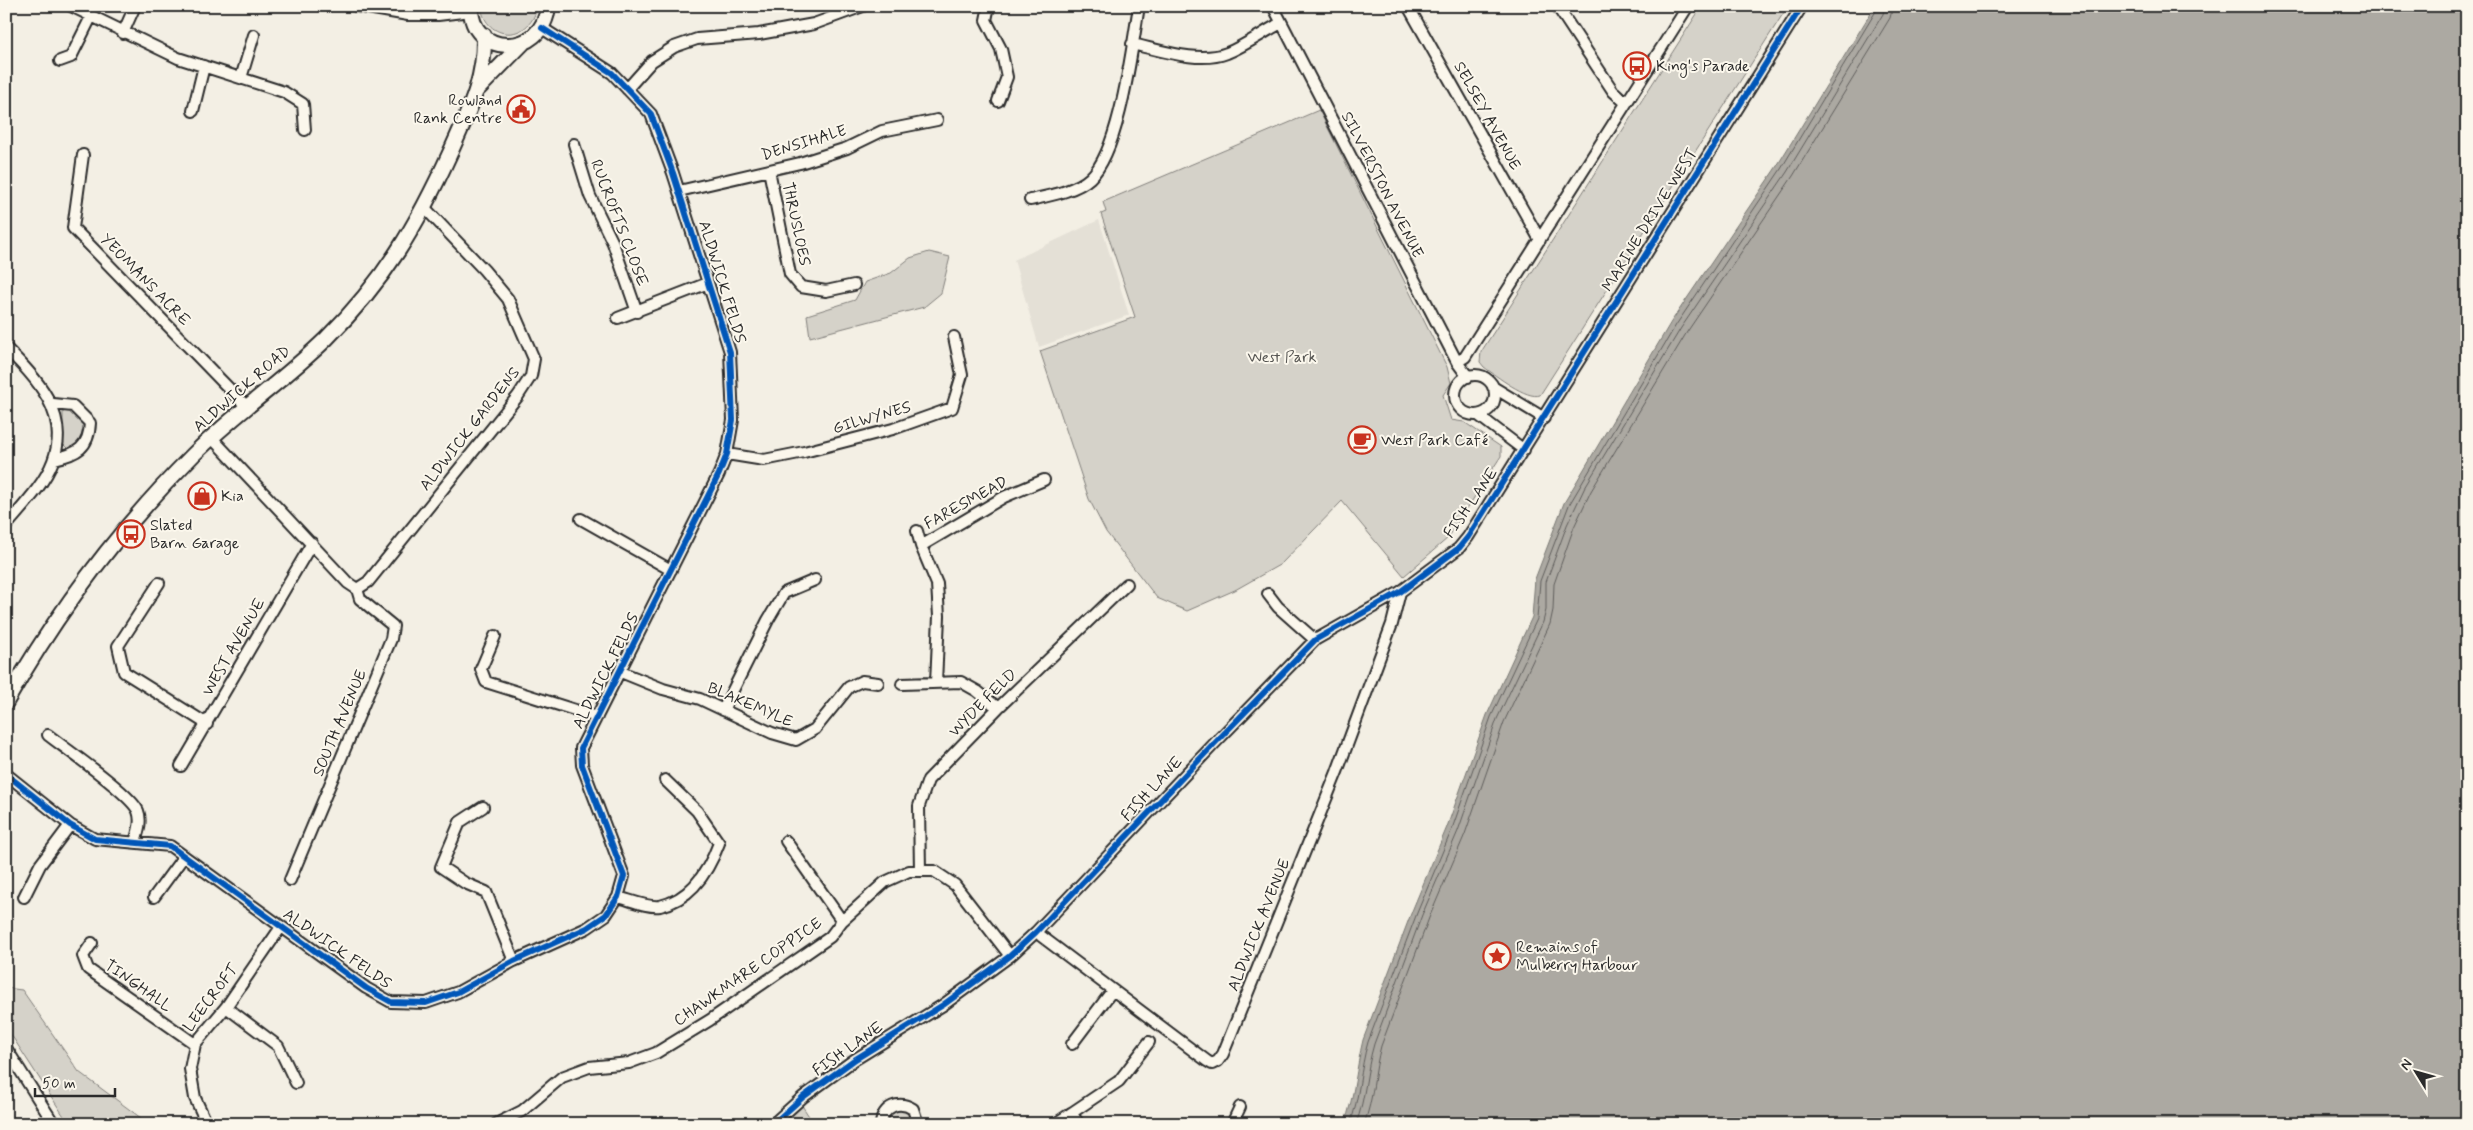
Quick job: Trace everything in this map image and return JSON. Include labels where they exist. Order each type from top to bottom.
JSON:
[{"type":"main road","points":[[478,89],[524,43],[534,37],[542,28],[548,6]]},
{"type":"main road","points":[[471,9],[474,22],[484,35],[499,44],[511,46],[524,43]]},
{"type":"main road","points":[[478,89],[484,52],[484,35]]},
{"type":"main road","name":"ALDWICK ROAD","points":[[6,702],[31,658],[60,614],[108,550],[162,487],[212,438],[326,338],[384,273],[425,208],[478,89]]},
{"type":"street","points":[[71,6],[123,33],[178,58],[284,92],[303,104],[305,130]]},
{"type":"street","points":[[123,33],[135,6]]},
{"type":"street","points":[[356,6],[408,15],[438,15],[471,9]]},
{"type":"street","points":[[627,89],[652,61],[674,48],[697,39],[760,34],[814,24],[863,6]]},
{"type":"street","points":[[989,6],[986,20],[1001,49],[1007,77],[998,100]]},
{"type":"street","points":[[1030,200],[1059,193],[1090,178],[1107,153],[1121,102],[1139,6]]},
{"type":"street","name":"SILVERSTON AVENUE","points":[[1273,6],[1457,362],[1468,377]]},
{"type":"street","name":"SELSEY AVENUE","points":[[1408,6],[1540,240]]},
{"type":"street","points":[[1557,6],[1613,91],[1626,104]]},
{"type":"street","points":[[1457,362],[1465,357],[1688,6]]},
{"type":"street","name":"MARINE DRIVE WEST","points":[[1524,450],[1707,154],[1802,6]]},
{"type":"street","points":[[60,61],[71,57],[91,17]]},
{"type":"street","points":[[1132,44],[1195,56],[1211,56],[1226,53],[1281,23]]},
{"type":"street","name":"ALDWICK FELDS","points":[[6,774],[70,824],[95,840],[170,846],[366,988],[391,1002],[426,1003],[458,992],[514,961],[587,928],[606,915],[618,897],[624,876],[582,765],[581,748],[621,672],[719,474],[727,454],[733,420],[730,352],[679,190],[651,114],[612,73],[542,28]]},
{"type":"street","points":[[241,78],[254,35]]},
{"type":"street","points":[[192,110],[204,66]]},
{"type":"street","name":"DENSIHALE","points":[[679,190],[769,170],[847,148],[882,131],[937,120]]},
{"type":"street","name":"RUCROFTS CLOSE","points":[[574,144],[590,196],[613,243],[637,312]]},
{"type":"street","name":"YEOMANS ACRE","points":[[83,155],[73,228],[247,407]]},
{"type":"street","name":"THRUSLOES","points":[[769,170],[790,274],[801,288],[826,291],[854,285]]},
{"type":"street","name":"ALDWICK GARDENS","points":[[357,589],[368,582],[474,452],[518,396],[534,369],[534,359],[508,299],[484,270],[425,208]]},
{"type":"street","name":"RUCROFTS CLOSE","points":[[618,318],[708,283]]},
{"type":"street","name":"GILWYNES","points":[[727,454],[764,460],[804,452],[893,429],[952,408],[962,375],[954,337]]},
{"type":"street","points":[[6,348],[41,385],[53,404],[58,430],[54,459],[45,476],[6,526]]},
{"type":"street","points":[[1493,387],[1495,399],[1493,405],[1484,413],[1478,415],[1472,415],[1461,410],[1455,398],[1458,385],[1468,377],[1485,378],[1493,387],[1544,418]]},
{"type":"street","points":[[53,404],[73,406],[90,423],[86,445],[78,452],[54,459]]},
{"type":"street","points":[[1478,415],[1524,450]]},
{"type":"street","points":[[212,438],[348,583],[357,589]]},
{"type":"street","name":"FISH LANE","points":[[773,1124],[803,1097],[854,1060],[943,1006],[1010,956],[1036,932],[1315,640],[1400,592],[1459,548],[1524,450]]},
{"type":"street","name":"FARESMEAD","points":[[936,682],[939,616],[937,584],[921,546],[1004,496],[1044,480]]},
{"type":"street","points":[[580,519],[671,570]]},
{"type":"street","points":[[917,531],[921,546]]},
{"type":"street","name":"WEST AVENUE","points":[[182,766],[312,543]]},
{"type":"street","points":[[722,710],[784,593],[816,580]]},
{"type":"street","points":[[159,583],[118,646],[124,672],[206,724]]},
{"type":"street","name":"WYDE FELD","points":[[920,871],[919,806],[928,780],[998,708],[1127,584]]},
{"type":"street","name":"SOUTH AVENUE","points":[[290,880],[391,639],[393,626],[360,599],[357,589]]},
{"type":"street","name":"ALDWICK AVENUE","points":[[1041,936],[1207,1061],[1212,1064],[1218,1062],[1223,1054],[1337,772],[1392,624],[1400,592]]},
{"type":"street","points":[[1268,594],[1278,607],[1315,640]]},
{"type":"street","points":[[495,636],[481,668],[486,682],[597,717]]},
{"type":"street","name":"BLAKEMYLE","points":[[621,672],[663,689],[700,699],[772,733],[796,740],[815,729],[849,687],[862,681],[878,683]]},
{"type":"street","points":[[902,684],[961,682],[977,691],[998,708]]},
{"type":"street","points":[[48,735],[124,795],[138,810],[140,825],[135,842]]},
{"type":"street","points":[[618,897],[660,906],[683,896],[697,884],[711,865],[719,843],[698,811],[665,780]]},
{"type":"street","points":[[483,807],[460,822],[441,867],[466,883],[486,892],[514,961]]},
{"type":"street","points":[[24,897],[40,865],[70,824]]},
{"type":"street","points":[[786,841],[842,921]]},
{"type":"street","points":[[154,897],[184,856]]},
{"type":"street","name":"CHAWKMARE COPPICE","points":[[496,1124],[522,1111],[562,1077],[589,1067],[629,1063],[656,1053],[710,1020],[830,937],[842,921],[885,882],[909,871],[934,871],[955,885],[1010,956]]},
{"type":"street","name":"LEECROFT","points":[[207,1124],[195,1098],[190,1070],[195,1044],[226,1007],[281,927]]},
{"type":"street","name":"TINGHALL","points":[[92,943],[83,956],[88,969],[195,1044]]},
{"type":"street","points":[[1072,1044],[1112,991]]},
{"type":"street","points":[[226,1007],[278,1046],[296,1082]]},
{"type":"street","points":[[1055,1124],[1119,1081],[1149,1042]]},
{"type":"street","points":[[6,1048],[54,1124]]},
{"type":"street","points":[[881,1124],[886,1111],[890,1107],[902,1104],[913,1110],[918,1124]]},
{"type":"street","points":[[1232,1124],[1240,1106]]},
{"type":"street","points":[[1071,1114],[1079,1124]]},
{"type":"shaded area","points":[[1099,220],[1129,315],[1039,347],[1014,260]]},
{"type":"green space","points":[[481,6],[537,6],[537,8],[533,19],[526,27],[517,32],[508,33],[499,31],[491,26],[485,18]]},
{"type":"green space","points":[[1702,6],[1788,6],[1540,395],[1527,394],[1503,381],[1484,367],[1480,362],[1481,352]]},
{"type":"green space","name":"West Park","points":[[1319,110],[1447,367],[1451,383],[1443,395],[1451,420],[1464,422],[1501,447],[1501,456],[1448,538],[1404,576],[1342,501],[1281,564],[1235,590],[1187,611],[1157,598],[1106,532],[1089,499],[1040,351],[1135,317],[1101,214],[1106,212],[1103,202]]},
{"type":"green space","points":[[929,252],[950,257],[941,293],[924,307],[810,337],[807,315],[855,300],[865,282],[891,273],[910,258]]},
{"type":"green space","points":[[71,410],[76,415],[84,428],[76,449],[69,450],[63,444],[63,412]]},
{"type":"green space","points":[[6,988],[22,990],[79,1072],[149,1124],[69,1124],[6,1027]]},
{"type":"green space","points":[[801,1104],[814,1124],[781,1124]]},
{"type":"green space","points":[[893,1109],[908,1109],[915,1124],[884,1124]]},
{"type":"water","points":[[1875,6],[2467,6],[2467,1124],[1344,1124],[1353,1092],[1363,1040],[1412,911],[1447,827],[1487,715],[1532,617],[1535,579],[1564,503],[1671,322],[1777,166]]},
{"type":"cycle path","points":[[773,1124],[803,1097],[854,1060],[943,1005],[1010,956],[1036,932],[1315,640],[1400,592],[1459,548],[1468,537],[1802,6]]},
{"type":"cycle path","points":[[6,774],[70,825],[95,839],[170,846],[366,988],[391,1002],[426,1003],[458,992],[514,961],[587,928],[606,915],[618,897],[624,876],[582,765],[581,748],[719,474],[727,454],[733,420],[730,352],[673,173],[651,114],[612,73],[542,28]]},
{"type":"place","name":"King's Parade","points":[[1637,66]]},
{"type":"place","name":"Rowland Rank Centre","points":[[521,109]]},
{"type":"place","name":"West Park Café","points":[[1362,440]]},
{"type":"place","name":"Kia","points":[[202,496]]},
{"type":"place","name":"Slated Barn Garage","points":[[131,534]]},
{"type":"place","name":"Remains of Mulberry Harbour","points":[[1497,956]]}]
